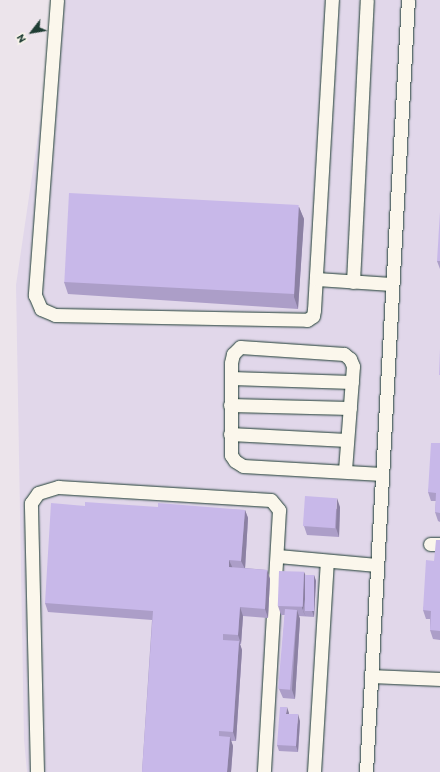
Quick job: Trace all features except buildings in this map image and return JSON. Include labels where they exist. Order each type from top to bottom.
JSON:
[{"type":"street","points":[[57,0],[35,295],[41,309],[55,315],[307,320],[313,316],[316,279],[332,0]]},
{"type":"street","points":[[353,282],[367,0]]},
{"type":"street","points":[[366,772],[408,0]]},
{"type":"street","points":[[316,279],[392,284]]},
{"type":"street","points":[[345,470],[353,366],[350,359],[344,354],[240,347],[232,358],[230,434],[231,455],[243,466],[345,470],[382,474]]},
{"type":"street","points":[[231,378],[352,382]]},
{"type":"street","points":[[230,405],[350,408]]},
{"type":"street","points":[[230,434],[347,440]]},
{"type":"street","points":[[37,772],[31,503],[38,493],[58,487],[271,500],[279,510],[278,556],[264,772]]},
{"type":"street","points":[[278,556],[377,565]]},
{"type":"street","points":[[314,772],[327,561]]},
{"type":"street","points":[[371,676],[440,679]]},
{"type":"shaded area","points":[[58,0],[440,0],[440,772],[27,772],[24,740],[16,285]]}]
